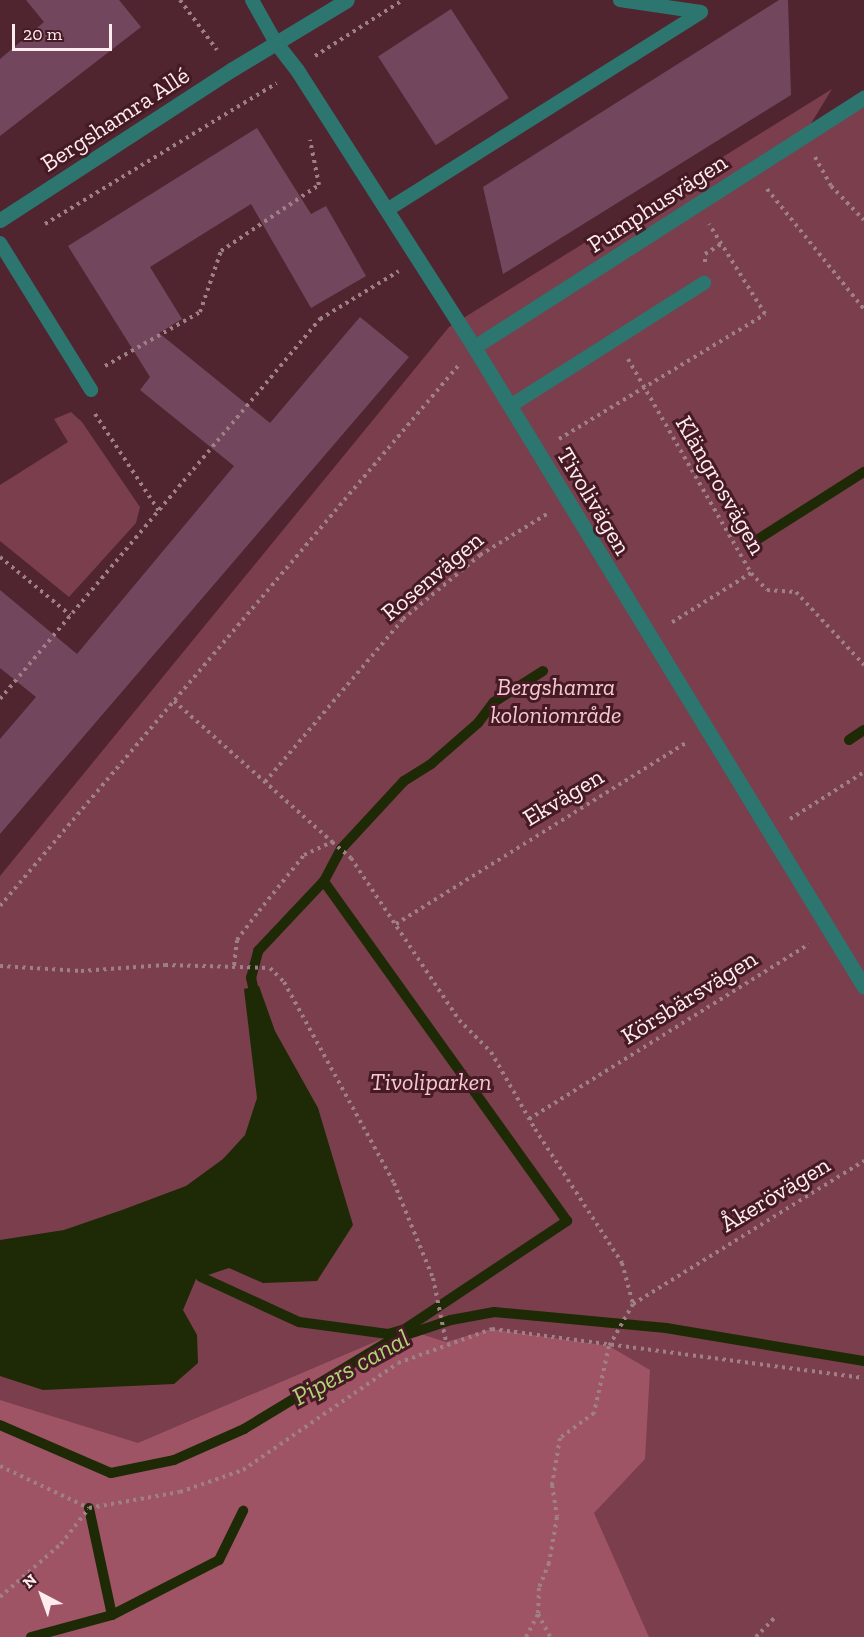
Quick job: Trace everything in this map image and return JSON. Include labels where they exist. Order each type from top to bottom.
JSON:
[{"type":"street","name":"Bergshamra Allé","points":[[0,220],[347,0]]},
{"type":"street","name":"Tivolivägen","points":[[276,43],[297,70],[474,347],[864,987]]},
{"type":"street","name":"Pumphusvägen","points":[[474,347],[864,98]]},
{"type":"lane","points":[[252,0],[276,43]]},
{"type":"lane","points":[[387,210],[701,12],[620,0]]},
{"type":"lane","points":[[0,243],[88,384]]},
{"type":"lane","points":[[510,406],[704,283]]},
{"type":"path","points":[[40,227],[297,70],[403,0]]},
{"type":"path","points":[[159,511],[95,414],[88,384],[200,312],[221,252],[319,185],[309,138],[324,113]]},
{"type":"path","points":[[803,136],[831,186],[864,220]]},
{"type":"path","points":[[751,169],[864,309]]},
{"type":"path","points":[[537,452],[765,315],[696,205]]},
{"type":"path","points":[[0,699],[320,319],[417,260]]},
{"type":"path","name":"Klängrosvägen","points":[[616,339],[751,573],[650,637]]},
{"type":"path","points":[[0,906],[474,347]]},
{"type":"path","name":"Rosenvägen","points":[[265,782],[403,619],[480,555],[568,501]]},
{"type":"path","points":[[0,557],[70,615]]},
{"type":"path","points":[[751,573],[767,590],[796,592],[864,665]]},
{"type":"path","points":[[174,701],[345,853],[396,924],[459,1020],[491,1052],[529,1119],[622,1263],[633,1304],[609,1346],[594,1413],[560,1438],[552,1485],[557,1517],[549,1563],[539,1588],[538,1614],[526,1637]]},
{"type":"path","name":"Ekvägen","points":[[396,924],[437,895],[707,730]]},
{"type":"path","points":[[769,832],[864,772]]},
{"type":"path","points":[[234,965],[237,940],[259,911],[304,855],[332,842]]},
{"type":"path","name":"Körsbärsvägen","points":[[529,1119],[830,932]]},
{"type":"path","points":[[0,966],[81,971],[165,965],[234,965],[270,968],[284,982],[370,1136],[415,1230],[433,1278],[446,1340]]},
{"type":"path","name":"Åkerövägen","points":[[633,1304],[864,1161]]},
{"type":"path","points":[[0,1467],[89,1508],[180,1492],[243,1470],[398,1363],[446,1340],[492,1329],[864,1378]]},
{"type":"path","points":[[0,1597],[61,1544],[89,1508]]},
{"type":"path","points":[[538,1614],[550,1637]]},
{"type":"path","points":[[756,1637],[777,1615]]},
{"type":"green space","name":"Tivoliparken","points":[[832,89],[804,135],[864,98],[864,1637],[0,1637],[0,876],[449,327]]},
{"type":"green space","points":[[71,412],[82,422],[140,507],[136,523],[69,597],[0,541],[0,485],[68,442],[54,419]]},
{"type":"shaded area","points":[[259,986],[275,1031],[318,1108],[353,1225],[317,1281],[263,1283],[229,1268],[196,1279],[183,1310],[197,1335],[198,1363],[174,1384],[43,1390],[0,1376],[0,1240],[64,1230],[122,1210],[186,1186],[223,1159],[245,1135],[257,1098],[244,989]]},
{"type":"shaded area","points":[[405,1329],[446,1342],[491,1329],[609,1346],[650,1370],[645,1459],[594,1513],[649,1637],[0,1637],[0,1400],[138,1443]]},
{"type":"building","points":[[26,0],[119,0],[141,27],[0,136],[0,59],[44,22]]},
{"type":"building","points":[[779,0],[788,0],[791,95],[503,274],[483,187]]},
{"type":"building","points":[[451,9],[509,98],[436,145],[378,56]]},
{"type":"building","points":[[257,128],[311,214],[326,206],[366,276],[311,308],[251,204],[150,267],[182,319],[159,333],[270,423],[360,317],[409,357],[0,834],[0,739],[36,697],[0,668],[0,590],[77,654],[234,466],[140,390],[150,377],[68,246]]},
{"type":"waterway","points":[[752,543],[864,472]]},
{"type":"waterway","points":[[256,1001],[251,978],[258,951],[324,881],[341,849],[404,781],[431,764],[478,723],[494,702],[543,671]]},
{"type":"waterway","points":[[849,740],[864,730]]},
{"type":"waterway","points":[[201,1277],[299,1322],[388,1334],[405,1329],[567,1221],[324,881]]},
{"type":"waterway","name":"Pipers canal","points":[[0,1425],[111,1473],[174,1460],[244,1429],[391,1340],[451,1320],[494,1312],[666,1328],[864,1361]]},
{"type":"waterway","points":[[89,1508],[112,1615]]},
{"type":"waterway","points":[[31,1637],[112,1615],[219,1560],[243,1511]]},
{"type":"park label","name":"Bergshamra koloniområde","points":[[556,701]]}]
